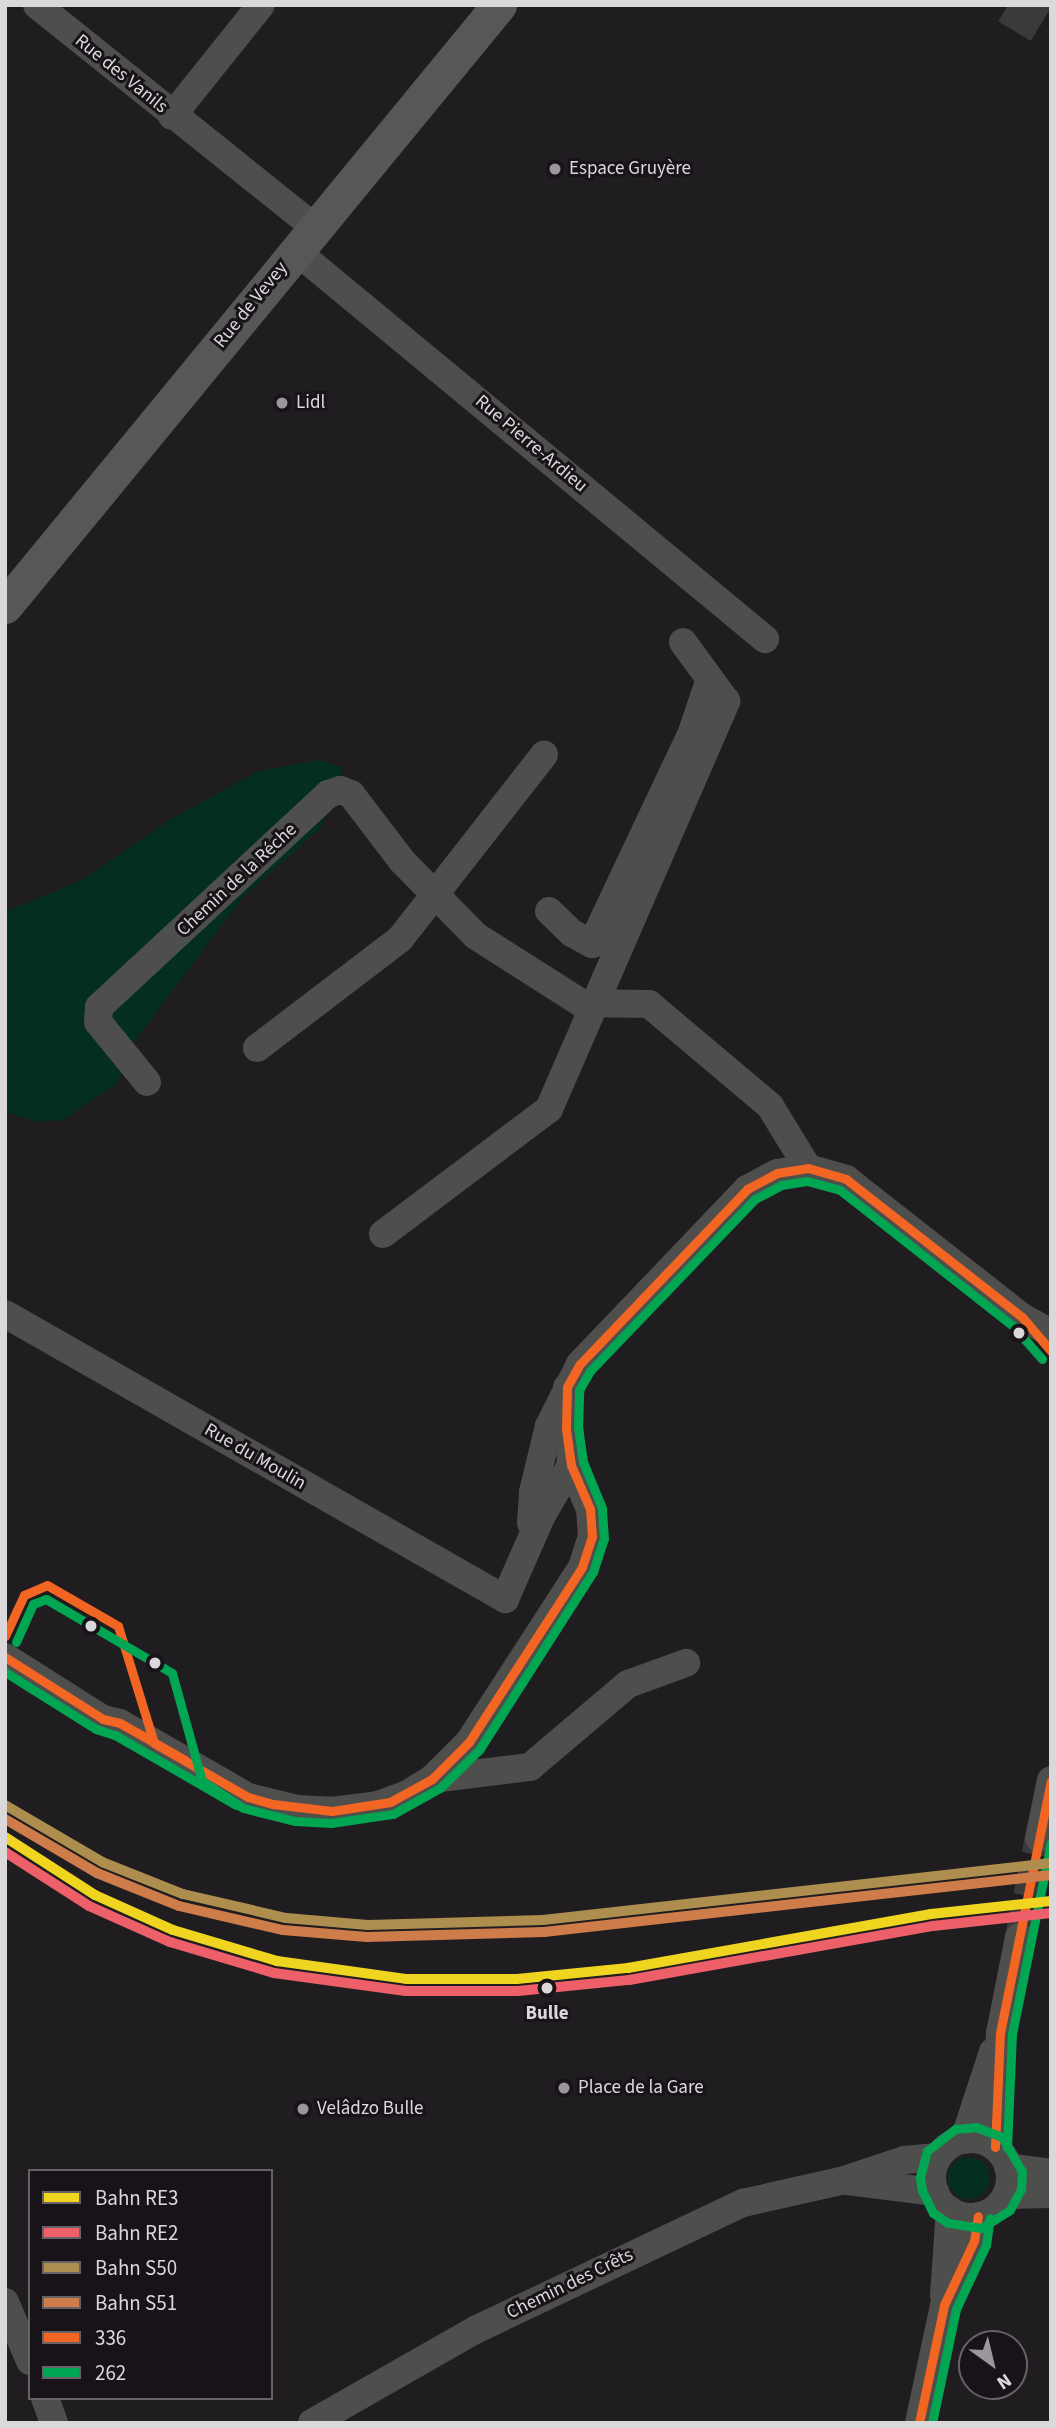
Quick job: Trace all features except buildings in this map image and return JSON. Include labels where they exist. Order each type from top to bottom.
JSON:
[{"type":"main road","name":"Rue de Vevey","points":[[5,606],[499,5]]},
{"type":"street","name":"Rue des Vanils","points":[[37,5],[172,116],[305,240]]},
{"type":"street","points":[[172,116],[261,5]]},
{"type":"street","name":"Rue Pierre-Ardieu","points":[[305,240],[765,639]]},
{"type":"street","points":[[383,1234],[549,1109],[597,1004],[612,934],[690,761],[726,701],[683,642]]},
{"type":"street","points":[[257,1048],[400,939],[544,755]]},
{"type":"street","name":"Chemin de la Réche","points":[[147,1082],[98,1022],[99,1007],[328,794],[340,790],[351,794],[402,861],[476,936],[581,1003],[649,1004],[770,1106],[808,1168]]},
{"type":"street","points":[[550,911],[572,933],[592,944],[612,934]]},
{"type":"street","points":[[529,1540],[533,1492],[550,1426],[567,1387],[603,1336],[747,1189],[778,1172],[808,1168],[846,1179],[1021,1318],[1051,1351]]},
{"type":"street","name":"Rue du Moulin","points":[[5,1314],[505,1599],[529,1540]]},
{"type":"street","points":[[1021,1318],[1051,1333]]},
{"type":"street","points":[[5,1656],[37,1665],[108,1707],[120,1723],[248,1797],[298,1809],[332,1811],[390,1802],[432,1779],[469,1742],[582,1567],[592,1537],[590,1509],[571,1465],[567,1387]]},
{"type":"street","points":[[529,1540],[571,1465]]},
{"type":"street","points":[[432,1779],[530,1767],[628,1684],[686,1663]]},
{"type":"street","points":[[1039,1838],[1051,1780]]},
{"type":"street","points":[[919,2423],[944,2305],[942,2201],[933,2172],[938,2157],[964,2140],[1000,2033],[1019,1937]]},
{"type":"street","points":[[942,2201],[978,2216],[995,2209],[1006,2195],[1001,2157],[1000,2033]]},
{"type":"street","points":[[964,2140],[1001,2157],[1051,2173]]},
{"type":"street","name":"Chemin des Crêts","points":[[312,2423],[475,2330],[731,2209],[904,2160],[938,2157]]},
{"type":"street","name":"Chemin des Crêts","points":[[841,2180],[942,2201]]},
{"type":"street","points":[[1006,2195],[1051,2194]]},
{"type":"street","points":[[944,2305],[974,2241],[978,2216]]},
{"type":"street","points":[[5,2302],[21,2345]]},
{"type":"street","points":[[46,2400],[54,2423]]},
{"type":"green space","points":[[318,760],[341,767],[340,790],[320,828],[243,897],[131,1046],[118,1083],[63,1120],[39,1122],[5,1112],[5,912],[82,880],[168,821],[256,772]]},
{"type":"green space","points":[[969,2157],[984,2163],[990,2178],[984,2193],[969,2199],[954,2193],[948,2178],[954,2163]]},
{"type":"tunnel","points":[[1008,5],[1051,31]]},
{"type":"tunnel","points":[[1019,1937],[1039,1838]]},
{"type":"rail line","name":"S50","points":[[5,1805],[102,1862],[183,1894],[286,1918],[368,1925],[543,1920],[1051,1863]]},
{"type":"rail line","name":"S51","points":[[5,1819],[97,1873],[179,1906],[283,1930],[367,1937],[544,1932],[1051,1875]]},
{"type":"rail line","name":"RE3","points":[[5,1837],[95,1895],[173,1930],[277,1961],[406,1979],[517,1979],[628,1968],[931,1914],[1051,1901]]},
{"type":"rail line","name":"RE2","points":[[5,1852],[89,1906],[170,1942],[274,1973],[406,1991],[518,1991],[629,1980],[933,1926],[1051,1913]]},
{"type":"transit line","name":"336","points":[[5,1636],[24,1595],[47,1585],[118,1626],[154,1743],[248,1797],[273,1804],[332,1811],[390,1802],[432,1779],[469,1742],[582,1567],[592,1537],[590,1509],[571,1465],[566,1428],[567,1387],[580,1364],[747,1189],[777,1173],[808,1168],[846,1179],[1022,1317],[1051,1351]]},
{"type":"transit line","name":"262","points":[[16,1642],[33,1604],[46,1599],[172,1673],[202,1781],[243,1808],[295,1821],[331,1823],[393,1814],[440,1788],[479,1750],[593,1572],[604,1539],[602,1508],[583,1462],[578,1427],[579,1390],[590,1371],[755,1199],[781,1185],[807,1181],[840,1190],[1013,1326],[1042,1359]]},
{"type":"transit line","name":"336","points":[[5,1657],[103,1719],[120,1723],[185,1760]]},
{"type":"transit line","name":"262","points":[[5,1672],[96,1729],[115,1735],[236,1805]]},
{"type":"transit line","name":"336","points":[[995,2147],[1000,2033],[1051,1781]]},
{"type":"transit line","name":"262","points":[[1007,2148],[1012,2034],[1051,1843]]},
{"type":"transit line","name":"262","points":[[976,2127],[1002,2137],[1022,2171],[1021,2189],[1010,2210],[981,2228],[948,2223],[933,2213],[922,2190],[920,2177],[927,2151],[955,2129],[976,2127]]},
{"type":"transit line","name":"336","points":[[919,2423],[944,2305],[974,2241],[978,2216]]},
{"type":"transit line","name":"262","points":[[932,2423],[956,2309],[986,2245],[990,2218]]},
{"type":"place","name":"Espace Gruyère","points":[[555,169]]},
{"type":"place","name":"Lidl","points":[[282,403]]},
{"type":"place","name":"Bulle","points":[[547,1988]]},
{"type":"place","name":"Place de la Gare","points":[[564,2088]]},
{"type":"place","name":"Velâdzo Bulle","points":[[303,2109]]}]
